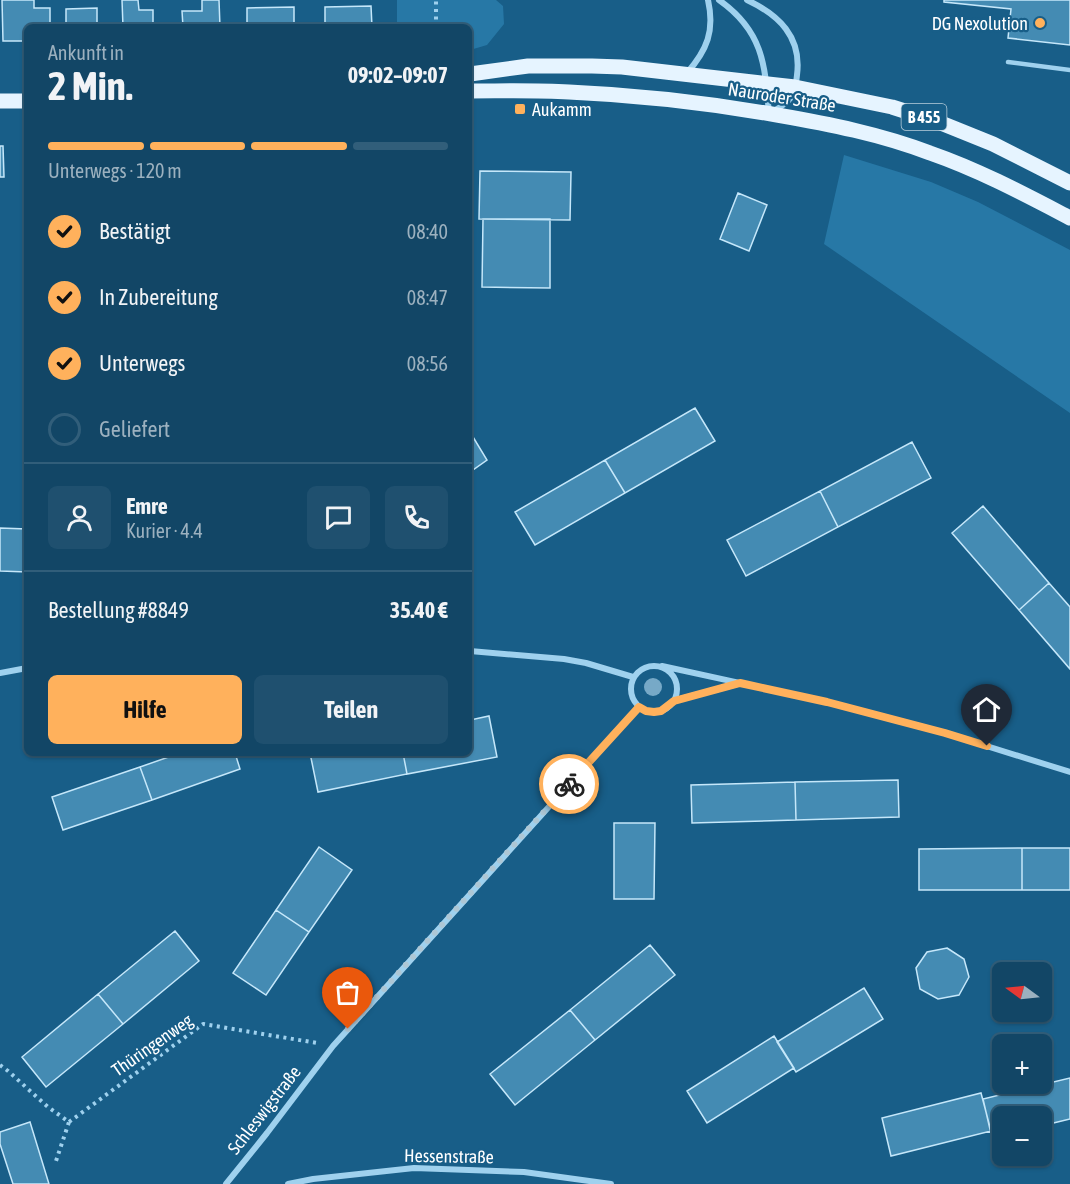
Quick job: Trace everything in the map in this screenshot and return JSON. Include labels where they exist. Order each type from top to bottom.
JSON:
[{"type":"main road","name":"Nauroder Straße","points":[[472,74],[555,65],[622,67],[795,87],[892,108],[936,121],[993,144],[1070,183]]},
{"type":"main road","name":"Nauroder Straße","points":[[472,91],[569,92],[629,96],[769,114],[844,127],[920,149],[991,178],[1070,218]]},
{"type":"main road","points":[[0,101],[24,101]]},
{"type":"street","points":[[686,74],[708,42],[711,21],[708,0]]},
{"type":"street","points":[[719,0],[734,11],[748,27],[760,53],[767,83],[769,114]]},
{"type":"street","points":[[747,0],[772,15],[790,34],[795,45],[798,62],[793,94],[788,101],[769,114]]},
{"type":"street","points":[[472,651],[564,658],[633,677]]},
{"type":"street","points":[[740,683],[674,701],[661,711],[654,712],[639,707],[632,697],[631,683],[639,670],[653,665],[662,666],[740,683],[827,702],[945,733],[1070,772]]},
{"type":"street","points":[[662,666],[673,675],[676,681],[674,701]]},
{"type":"street","points":[[0,673],[24,669]]},
{"type":"street","name":"Schleswigstraße","points":[[227,1184],[333,1046],[639,707]]},
{"type":"street","name":"Hessenstraße","points":[[288,1184],[313,1179],[414,1168],[524,1172],[611,1184]]},
{"type":"lane","points":[[1008,62],[1070,70]]},
{"type":"path","points":[[436,0],[436,24]]},
{"type":"path","name":"Thüringenweg","points":[[69,1122],[203,1024],[333,1046]]},
{"type":"path","points":[[0,1065],[48,1107],[69,1122],[55,1164]]},
{"type":"shaded area","points":[[397,0],[496,0],[503,6],[504,24],[487,45],[472,49],[472,24],[397,24]]},
{"type":"shaded area","points":[[844,155],[931,182],[978,202],[1070,250],[1070,413],[824,244]]},
{"type":"building","points":[[2,0],[34,0],[34,8],[50,8],[50,24],[24,24],[24,41],[3,41]]},
{"type":"building","points":[[122,0],[138,0],[139,10],[153,10],[153,24],[123,24]]},
{"type":"building","points":[[202,0],[219,0],[220,24],[183,24],[182,11],[202,11]]},
{"type":"building","name":"DG Nexolution","points":[[944,0],[1070,0],[1070,45],[1008,38],[1011,9],[944,2]]},
{"type":"building","points":[[371,6],[372,24],[325,24],[325,7]]},
{"type":"building","points":[[294,7],[294,24],[247,24],[247,8]]},
{"type":"building","points":[[97,8],[97,24],[66,24],[66,9]]},
{"type":"building","points":[[0,146],[3,146],[4,177],[0,177]]},
{"type":"building","points":[[480,171],[571,172],[570,220],[479,219]]},
{"type":"building","points":[[738,193],[767,205],[749,251],[720,239]]},
{"type":"building","points":[[483,219],[550,219],[550,288],[482,287]]},
{"type":"building","points":[[695,408],[715,441],[625,493],[605,460]]},
{"type":"building","points":[[472,435],[487,460],[472,471]]},
{"type":"building","points":[[912,442],[931,478],[838,527],[820,491]]},
{"type":"building","points":[[605,460],[625,493],[535,545],[515,512]]},
{"type":"building","points":[[820,491],[838,527],[746,576],[727,540]]},
{"type":"building","points":[[983,506],[1049,583],[1019,610],[952,533]]},
{"type":"building","points":[[0,528],[24,529],[24,572],[0,571]]},
{"type":"building","points":[[1049,583],[1070,607],[1070,669],[1019,610]]},
{"type":"building","points":[[489,716],[497,757],[407,774],[404,756],[472,756],[472,720]]},
{"type":"building","points":[[171,756],[236,756],[240,769],[152,800],[140,767]]},
{"type":"building","points":[[311,756],[404,756],[407,774],[318,792]]},
{"type":"building","points":[[140,767],[152,800],[63,830],[52,797]]},
{"type":"building","points":[[898,780],[899,817],[796,820],[795,782]]},
{"type":"building","points":[[795,782],[796,820],[692,823],[691,785]]},
{"type":"building","points":[[614,823],[655,823],[654,899],[614,899]]},
{"type":"building","points":[[319,847],[352,870],[309,932],[276,910]]},
{"type":"building","points":[[1022,848],[1070,848],[1070,890],[1022,890]]},
{"type":"building","points":[[1022,848],[1022,890],[919,890],[919,849]]},
{"type":"building","points":[[276,910],[309,932],[266,995],[233,973]]},
{"type":"building","points":[[175,931],[199,961],[123,1024],[98,994]]},
{"type":"building","points":[[650,945],[675,975],[595,1040],[570,1010]]},
{"type":"building","points":[[947,948],[964,959],[969,977],[959,995],[938,999],[920,989],[916,968],[927,952]]},
{"type":"building","points":[[864,988],[883,1019],[796,1072],[777,1042]]},
{"type":"building","points":[[98,994],[123,1024],[46,1087],[22,1057]]},
{"type":"building","points":[[570,1010],[595,1040],[515,1105],[490,1074]]},
{"type":"building","points":[[774,1036],[794,1068],[707,1123],[687,1091]]},
{"type":"building","points":[[1070,1078],[1070,1119],[1052,1123],[1052,1106],[992,1106],[992,1138],[983,1099],[1004,1094],[1052,1094],[1052,1082]]},
{"type":"building","points":[[981,1093],[991,1131],[891,1156],[882,1118]]},
{"type":"building","points":[[30,1122],[49,1184],[13,1184],[0,1144],[0,1132]]},
{"type":"way so far","points":[[348,1029],[569,784]]},
{"type":"place","name":"DG Nexolution","points":[[1040,23]]},
{"type":"place","name":"Aukamm","points":[[520,109]]},
{"type":"route","points":[[569,784],[639,707],[646,711],[661,711],[674,701],[740,683],[827,702],[987,746]]}]
